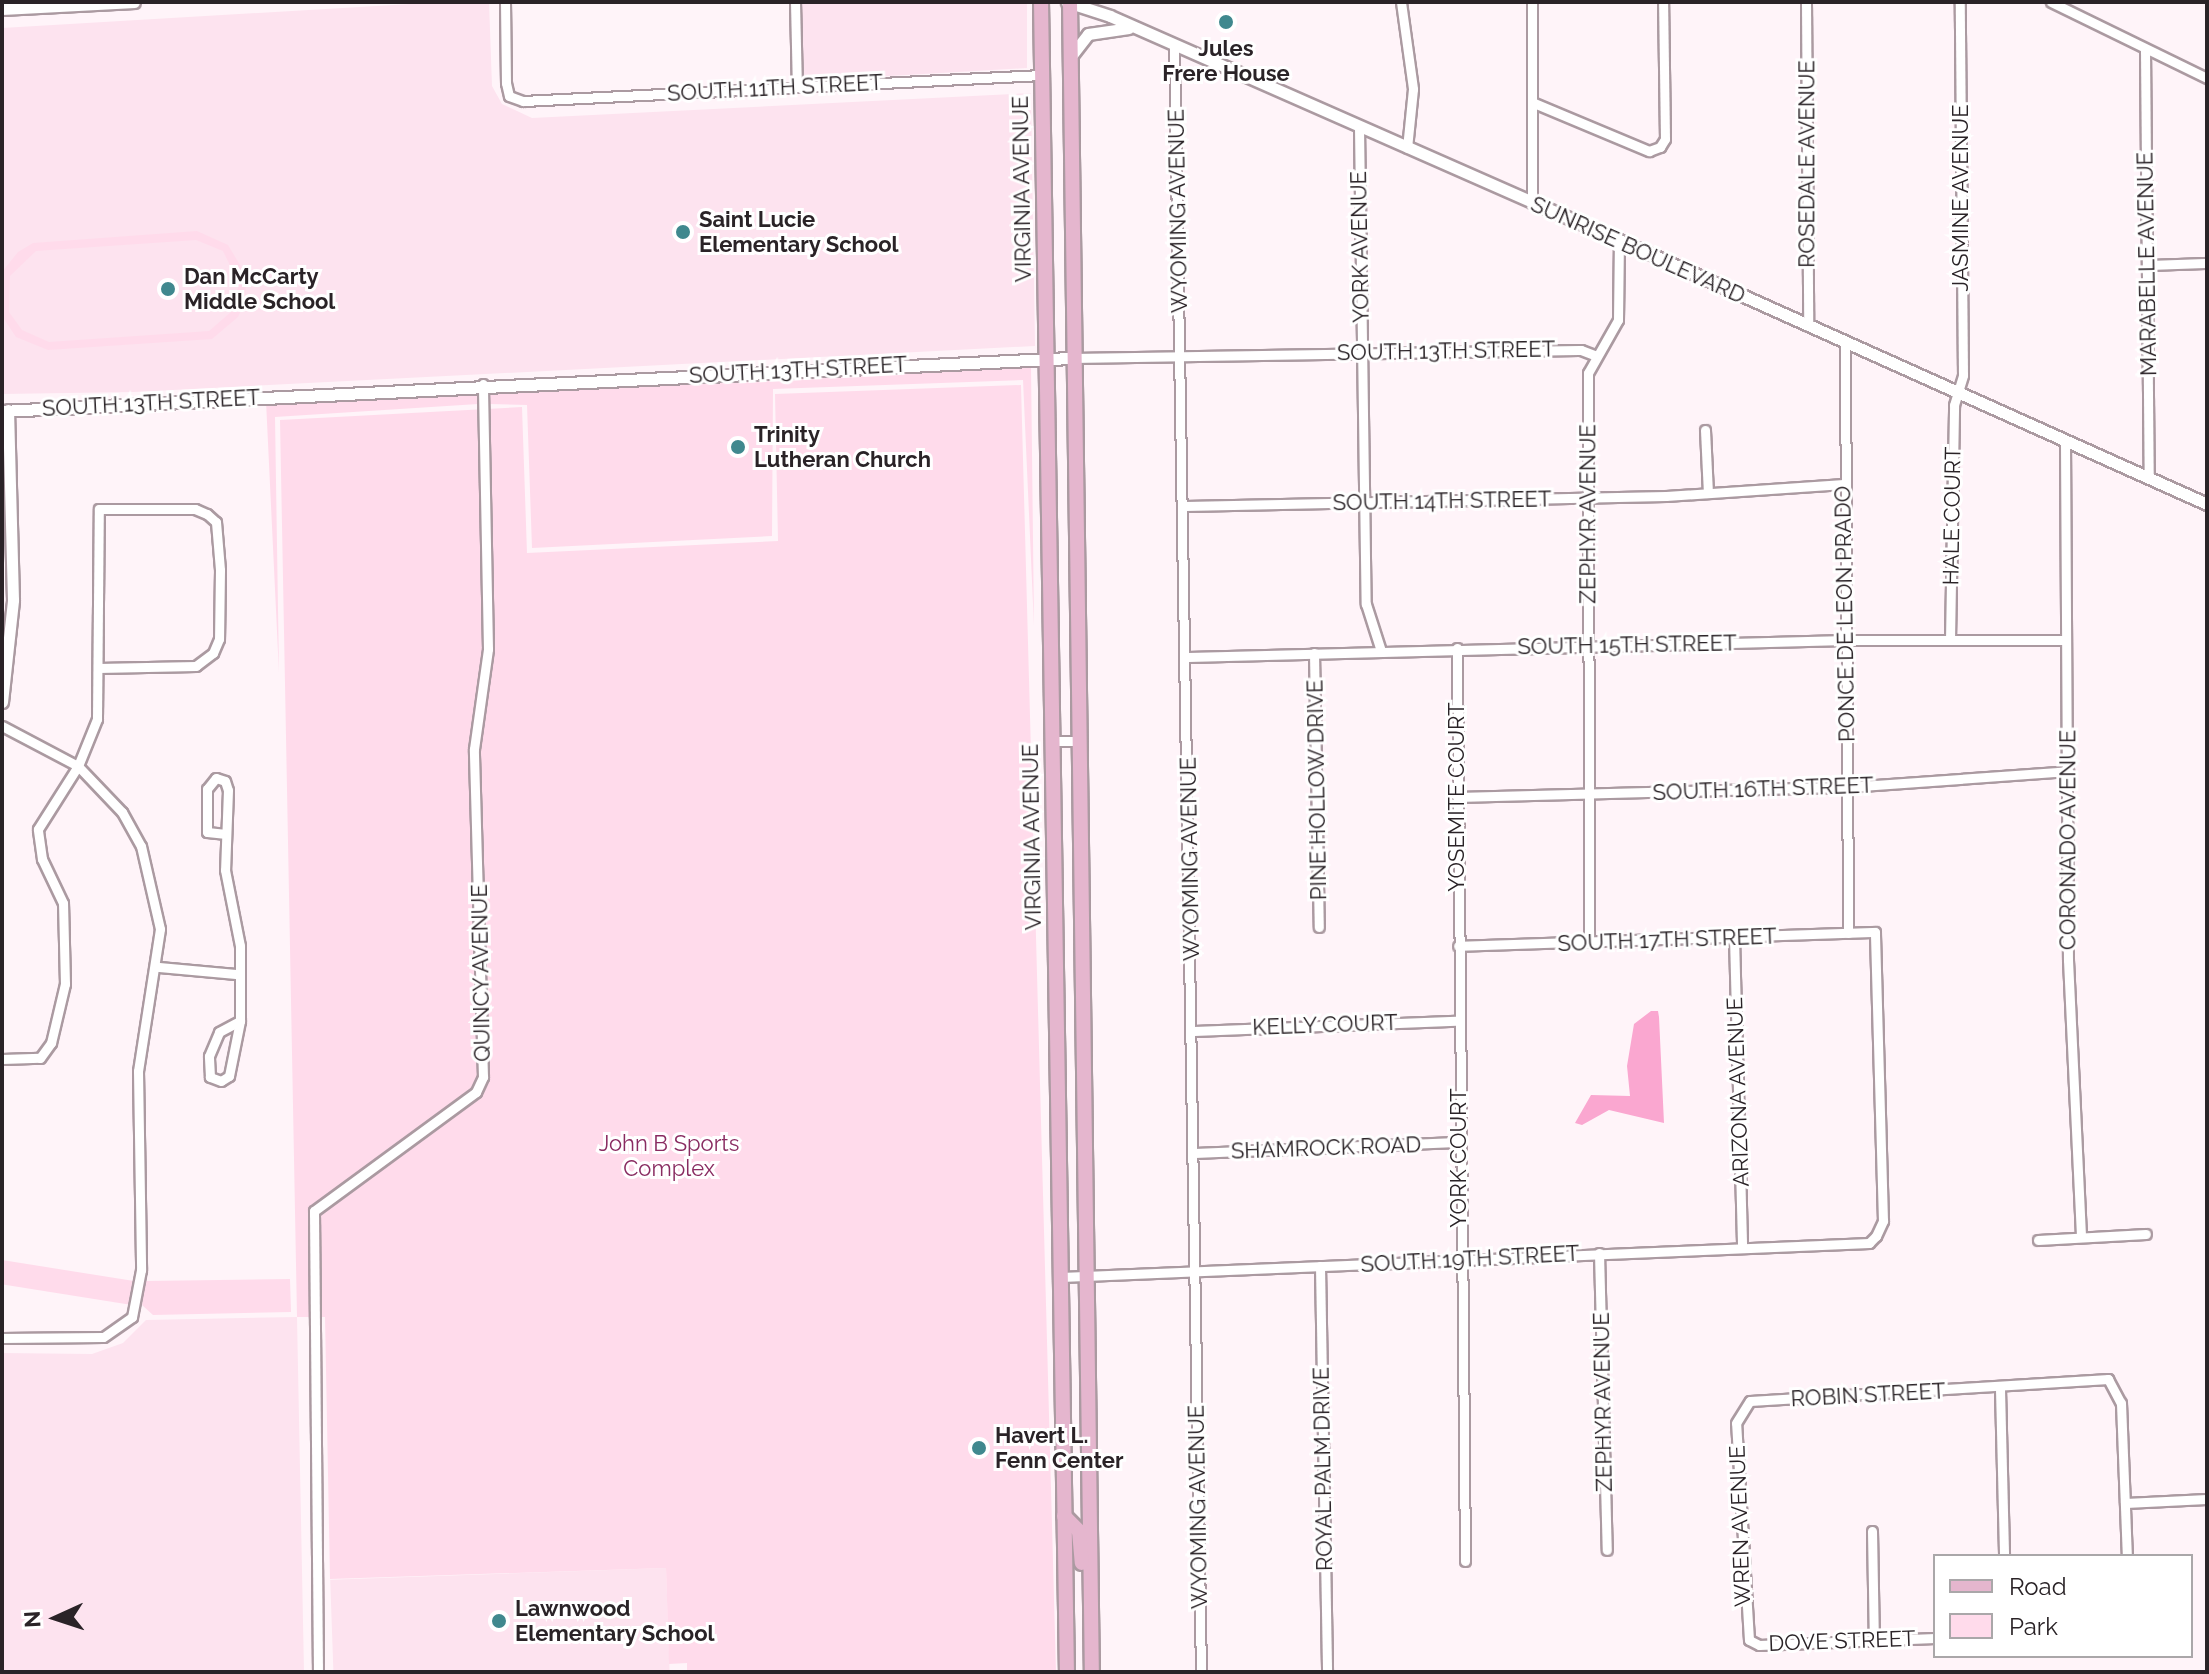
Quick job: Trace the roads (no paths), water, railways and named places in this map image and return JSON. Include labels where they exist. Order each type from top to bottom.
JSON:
[{"type":"main road","name":"VIRGINIA AVENUE","points":[[1041,2],[1067,1672]]},
{"type":"main road","points":[[1069,2],[1092,1670]]},
{"type":"main road","points":[[1064,1516],[1079,1531],[1092,1670]]},
{"type":"street","points":[[2,9],[134,2]]},
{"type":"street","name":"SOUTH 11TH STREET","points":[[505,2],[509,96],[523,101],[1042,75]]},
{"type":"street","points":[[795,2],[797,87]]},
{"type":"street","name":"SUNRISE BOULEVARD","points":[[1069,2],[1619,240],[2065,443],[2207,504]]},
{"type":"street","points":[[1401,2],[1413,89],[1407,148]]},
{"type":"street","points":[[1532,2],[1532,203]]},
{"type":"street","points":[[1534,103],[1649,151],[1660,147],[1665,139],[1663,2]]},
{"type":"street","name":"ROSEDALE AVENUE","points":[[1806,2],[1808,326]]},
{"type":"street","name":"JASMINE AVENUE","points":[[1956,393],[1963,375],[1960,2]]},
{"type":"street","points":[[2051,2],[2062,4],[2145,50],[2207,78]]},
{"type":"street","points":[[1071,57],[1088,34],[1134,28]]},
{"type":"street","name":"WYOMING AVENUE","points":[[1174,46],[1188,657],[1201,1672]]},
{"type":"street","name":"MARABELLE AVENUE","points":[[2145,50],[2149,478]]},
{"type":"street","name":"YORK AVENUE","points":[[1359,127],[1366,604],[1381,651]]},
{"type":"street","name":"ZEPHYR AVENUE","points":[[1589,942],[1588,373],[1594,355],[1610,339],[1618,320],[1619,240]]},
{"type":"street","points":[[2147,265],[2207,263]]},
{"type":"street","name":"PONCE DE LEON PRADO","points":[[1845,343],[1848,933]]},
{"type":"street","name":"SOUTH 13TH STREET","points":[[5,410],[483,384],[1072,358],[1581,350],[1594,355]]},
{"type":"street","name":"QUINCY AVENUE","points":[[318,1672],[314,1211],[476,1092],[483,1077],[474,749],[488,649],[483,384]]},
{"type":"street","name":"HALE COURT","points":[[1950,640],[1956,393]]},
{"type":"street","points":[[2,702],[8,600],[5,410]]},
{"type":"street","points":[[1705,430],[1708,493]]},
{"type":"street","name":"CORONADO AVENUE","points":[[2065,443],[2068,960],[2081,1237]]},
{"type":"street","name":"SOUTH 14TH STREET","points":[[1185,506],[1588,498],[1844,484]]},
{"type":"street","points":[[2,1059],[40,1058],[51,1043],[59,1012],[67,933],[63,903],[38,846],[38,829],[78,766],[97,719],[99,509],[195,509],[207,514],[216,522],[220,570],[219,639],[213,653],[196,666],[98,668]]},
{"type":"street","name":"SOUTH 15TH STREET","points":[[1188,657],[1846,640],[2066,640]]},
{"type":"street","name":"YOSEMITE COURT","points":[[1457,648],[1458,946]]},
{"type":"street","name":"PINE HOLLOW DRIVE","points":[[1314,653],[1319,927]]},
{"type":"street","points":[[2,726],[78,766],[122,812],[141,846],[160,929],[158,967],[138,1071],[141,1270],[132,1317],[103,1337],[2,1338]]},
{"type":"street","points":[[1053,741],[1079,741]]},
{"type":"street","name":"SOUTH 16TH STREET","points":[[1457,797],[1847,787],[2068,771]]},
{"type":"street","points":[[226,834],[207,832],[207,789],[216,778],[225,781],[228,790],[227,883],[240,946],[237,974],[240,1021],[229,1076],[221,1081],[210,1077],[209,1056],[219,1032],[240,1021]]},
{"type":"street","name":"SOUTH 17TH STREET","points":[[1458,946],[1875,932],[1883,1221],[1876,1236]]},
{"type":"street","name":"ARIZONA AVENUE","points":[[1734,937],[1742,1247]]},
{"type":"street","name":"YORK COURT","points":[[1458,946],[1465,1561]]},
{"type":"street","points":[[158,967],[237,974]]},
{"type":"street","name":"KELLY COURT","points":[[1192,1031],[1458,1021]]},
{"type":"street","name":"SHAMROCK ROAD","points":[[1193,1153],[1458,1142]]},
{"type":"street","points":[[2038,1240],[2146,1234]]},
{"type":"street","name":"SOUTH 19TH STREET","points":[[1061,1277],[1869,1243],[1876,1236]]},
{"type":"street","name":"ZEPHYR AVENUE","points":[[1599,1253],[1607,1550]]},
{"type":"street","name":"ROYAL PALM DRIVE","points":[[1320,1266],[1327,1672]]},
{"type":"street","name":"ROBIN STREET","points":[[1740,1411],[1750,1401],[2000,1389],[2108,1379],[2121,1403],[2125,1503]]},
{"type":"street","points":[[2000,1389],[2004,1554]]},
{"type":"street","name":"WREN AVENUE","points":[[1740,1411],[1737,1439],[1749,1640]]},
{"type":"street","points":[[2127,1554],[2125,1503],[2207,1499]]},
{"type":"street","points":[[1872,1531],[1874,1641]]},
{"type":"street","name":"DOVE STREET","points":[[1749,1640],[1759,1645],[1933,1638]]},
{"type":"place","name":"Jules Frere House","points":[[1226,22]]},
{"type":"place","name":"Saint Lucie Elementary School","points":[[683,232]]},
{"type":"place","name":"Dan McCarty Middle School","points":[[168,289]]},
{"type":"place","name":"Trinity Lutheran Church","points":[[738,447]]},
{"type":"place","name":"Havert L. Fenn Center","points":[[979,1448]]},
{"type":"place","name":"Lawnwood Elementary School","points":[[499,1621]]},
{"type":"park label","name":"John B Sports Complex","points":[[669,1156]]}]
